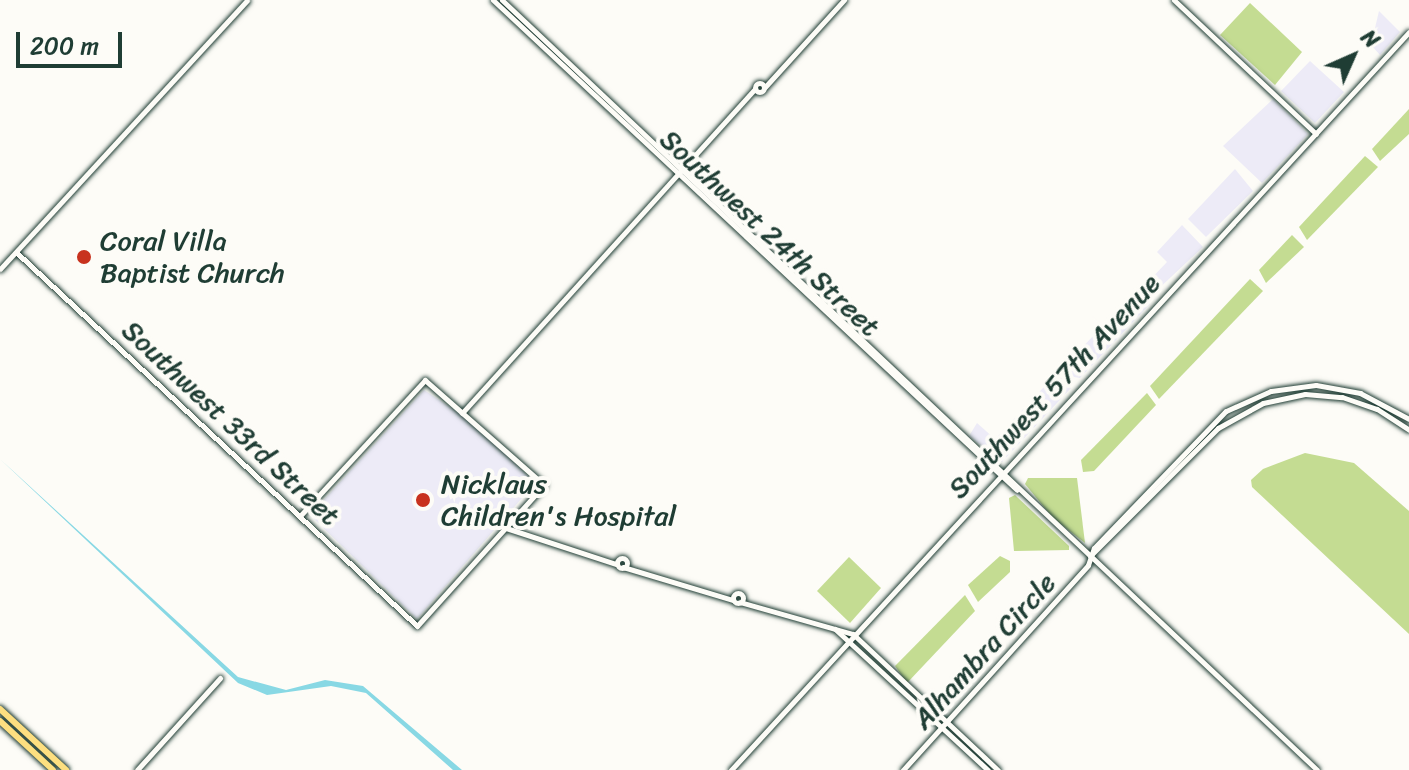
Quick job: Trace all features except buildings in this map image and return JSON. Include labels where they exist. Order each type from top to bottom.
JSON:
[{"type":"main road","points":[[0,709],[65,769]]},
{"type":"main road","points":[[0,721],[52,769],[65,769]]},
{"type":"street","points":[[0,269],[247,0]]},
{"type":"street","name":"Southwest 24th Street","points":[[493,0],[680,172]]},
{"type":"street","name":"Southwest 24th Street","points":[[502,0],[680,172],[1317,770]]},
{"type":"street","points":[[462,413],[680,172],[844,0]]},
{"type":"street","points":[[1174,0],[1316,134]]},
{"type":"street","name":"Southwest 57th Avenue","points":[[731,770],[999,473],[1409,32]]},
{"type":"street","name":"Southwest 33rd Street","points":[[16,252],[417,626],[506,528]]},
{"type":"street","points":[[300,516],[425,380],[544,485],[506,528],[834,629],[850,637],[988,770]]},
{"type":"street","name":"Alhambra Circle","points":[[903,770],[1089,556],[1226,411],[1271,391],[1312,385],[1360,393],[1409,419]]},
{"type":"street","name":"Alhambra Circle","points":[[1089,556],[1099,553],[1221,426],[1269,401],[1315,394],[1362,403],[1409,430]]},
{"type":"street","points":[[1221,426],[1226,411]]},
{"type":"street","points":[[137,770],[220,678]]},
{"type":"street","points":[[944,725],[998,770]]},
{"type":"shaded area","points":[[1379,11],[1400,32],[1380,55],[1371,45]]},
{"type":"shaded area","points":[[1310,61],[1344,92],[1315,123],[1281,91]]},
{"type":"shaded area","points":[[1273,99],[1308,134],[1262,183],[1223,146]]},
{"type":"shaded area","points":[[1235,169],[1253,191],[1206,237],[1188,219]]},
{"type":"shaded area","points":[[1182,225],[1203,247],[1154,293],[1145,285],[1167,262],[1157,252]]},
{"type":"shaded area","points":[[1138,290],[1150,304],[1080,378],[1074,377],[1063,367]]},
{"type":"shaded area","points":[[1057,373],[1071,388],[1002,462],[969,436],[977,423],[995,439]]},
{"type":"shaded area","name":"Nicklaus Children's Hospital","points":[[424,390],[471,421],[535,483],[417,619],[310,515]]},
{"type":"green space","points":[[1250,3],[1302,52],[1275,85],[1220,35]]},
{"type":"green space","points":[[1409,109],[1409,134],[1380,161],[1372,149]]},
{"type":"green space","points":[[1365,156],[1378,167],[1307,240],[1299,227]]},
{"type":"green space","points":[[1292,235],[1304,247],[1266,283],[1259,270]]},
{"type":"green space","points":[[1250,279],[1263,291],[1159,399],[1150,386]]},
{"type":"green space","points":[[1147,393],[1156,405],[1094,471],[1083,472],[1081,460]]},
{"type":"green space","points":[[1305,453],[1354,463],[1409,511],[1409,634],[1252,487],[1251,480],[1263,469]]},
{"type":"green space","points":[[1028,478],[1077,478],[1085,543],[1053,518],[1025,484]]},
{"type":"green space","points":[[1015,495],[1069,546],[1069,550],[1014,551],[1009,498]]},
{"type":"green space","points":[[1000,556],[1010,561],[1010,572],[978,602],[968,585]]},
{"type":"green space","points":[[849,557],[881,588],[850,623],[817,591]]},
{"type":"green space","points":[[965,595],[975,611],[907,683],[895,666]]},
{"type":"water","points":[[0,459],[238,677],[286,690],[325,680],[363,686],[462,770],[453,770],[366,693],[331,686],[267,695],[238,683]]},
{"type":"place","name":"Coral Villa Baptist Church","points":[[84,257]]},
{"type":"place","name":"Nicklaus Children's Hospital","points":[[423,500]]}]
